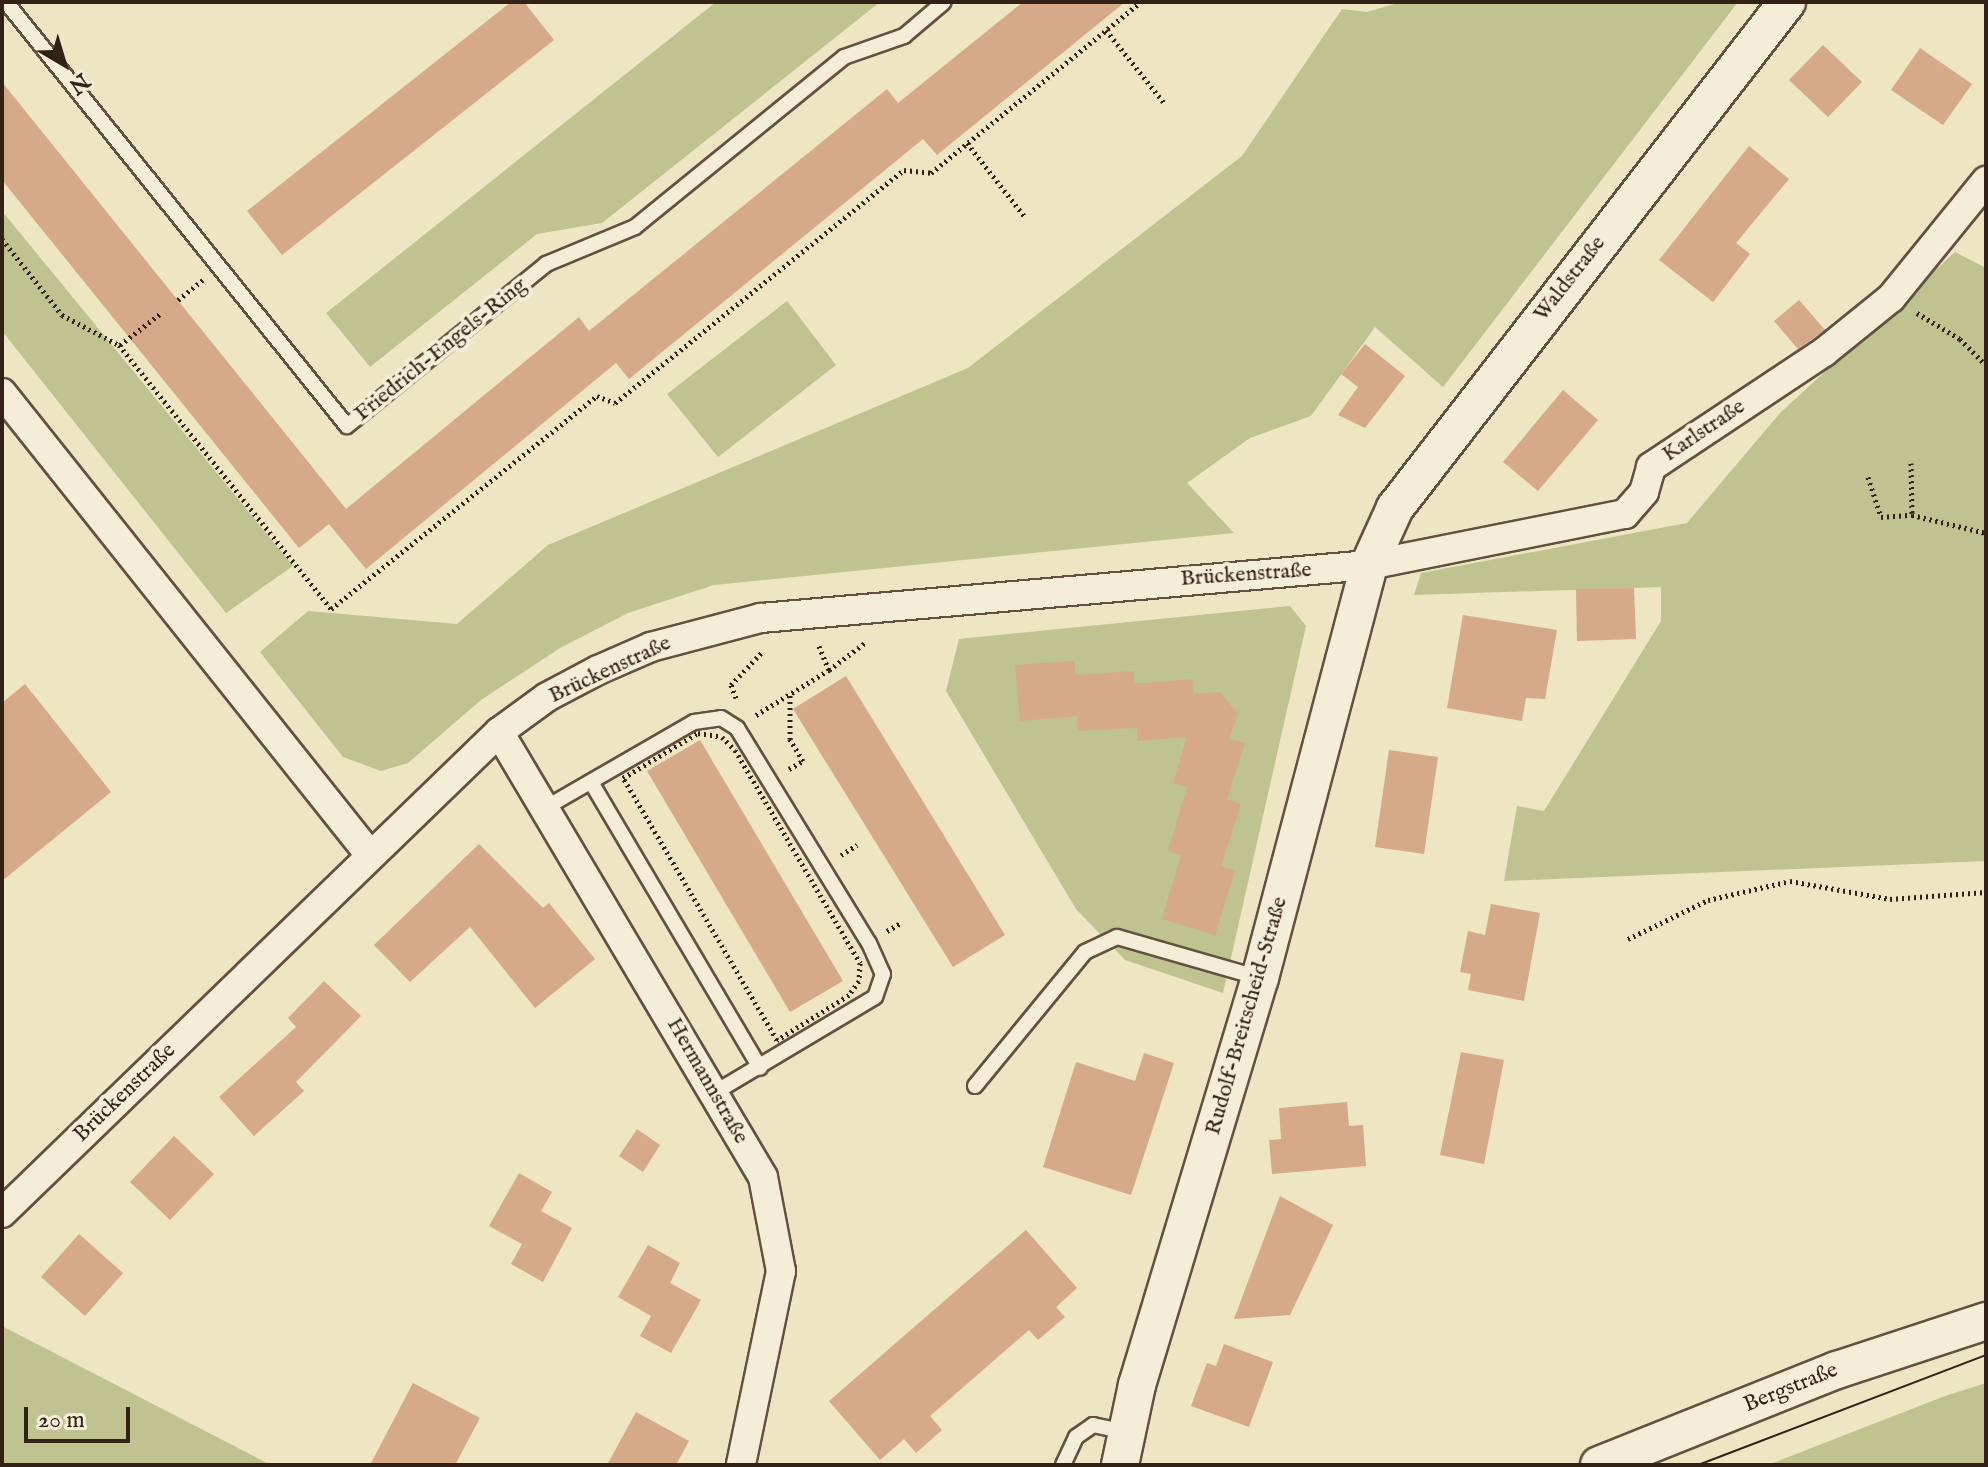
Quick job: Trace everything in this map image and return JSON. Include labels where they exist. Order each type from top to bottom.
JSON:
[{"type":"street","name":"Waldstraße","points":[[1369,565],[1395,508],[1428,458],[1787,2]]},
{"type":"street","name":"Karlstraße","points":[[1369,565],[1625,514],[1644,492],[1651,467],[1824,352],[1891,298],[1986,181]]},
{"type":"street","points":[[2,393],[370,855]]},
{"type":"street","name":"Brückenstraße","points":[[2,1213],[499,732],[547,697],[651,647],[761,618],[1369,565]]},
{"type":"street","name":"Rudolf-Breitscheid-Straße","points":[[1123,1448],[1260,978],[1369,565]]},
{"type":"street","name":"Hermannstraße","points":[[499,732],[763,1177],[781,1271],[741,1465]]},
{"type":"street","name":"Bergstraße","points":[[1599,1465],[1837,1370],[1986,1321]]},
{"type":"lane","name":"Friedrich-Engels-Ring","points":[[6,2],[347,426],[546,264],[635,227],[844,57],[904,36],[944,2]]},
{"type":"lane","points":[[545,808],[694,722],[721,718],[737,728],[869,943],[883,974],[875,997],[714,1093]]},
{"type":"lane","points":[[591,782],[760,1068]]},
{"type":"lane","points":[[975,1086],[1085,952],[1117,937],[1260,978]]},
{"type":"lane","points":[[1063,1465],[1076,1437],[1093,1425],[1123,1448]]},
{"type":"path","points":[[2,239],[62,315],[119,345],[331,609],[597,396],[615,403],[904,170],[931,173],[1141,2]]},
{"type":"path","points":[[1106,30],[1165,104]]},
{"type":"path","points":[[967,143],[1025,217]]},
{"type":"path","points":[[1891,298],[1960,339],[1986,365]]},
{"type":"path","points":[[119,345],[160,314]]},
{"type":"path","points":[[1911,463],[1912,515]]},
{"type":"path","points":[[1868,477],[1881,517],[1912,515],[1986,533]]},
{"type":"path","points":[[722,737],[735,750],[860,963],[859,981],[849,995],[777,1040],[623,778],[691,736],[722,737],[829,670],[868,640]]},
{"type":"path","points":[[819,646],[829,670]]},
{"type":"path","points":[[731,689],[743,668],[762,652]]},
{"type":"path","points":[[790,694],[790,739],[803,761]]},
{"type":"path","points":[[1628,939],[1708,900],[1790,881],[1890,899],[1986,892]]},
{"type":"green space","points":[[716,2],[880,2],[602,223],[537,234],[370,367],[326,313]]},
{"type":"green space","points":[[1401,2],[1738,2],[1443,387],[1375,327],[1311,416],[1250,438],[1187,483],[1234,533],[714,585],[628,613],[560,648],[481,700],[408,763],[381,771],[343,757],[260,652],[308,611],[457,624],[548,545],[968,368],[1242,156],[1342,9],[1367,12]]},
{"type":"green space","points":[[2,211],[293,566],[226,613],[2,331]]},
{"type":"green space","points":[[1955,252],[1986,268],[1986,861],[1504,881],[1517,806],[1544,811],[1661,621],[1661,587],[1414,595],[1421,573],[1687,523],[1780,413]]},
{"type":"green space","points":[[787,301],[836,365],[718,457],[667,394]]},
{"type":"green space","points":[[1290,606],[1306,626],[1223,993],[1125,960],[1076,909],[946,691],[959,639]]},
{"type":"green space","points":[[2,1326],[269,1464],[2,1465]]},
{"type":"green space","points":[[1986,1383],[1986,1465],[1768,1465],[1945,1396]]},
{"type":"building","points":[[511,2],[524,2],[554,40],[282,255],[247,211]]},
{"type":"building","points":[[1023,2],[1125,2],[937,155],[923,139],[629,379],[616,363],[366,569],[329,524],[299,548],[2,180],[2,82],[346,509],[579,317],[589,331],[887,89],[898,103]]},
{"type":"building","points":[[1823,45],[1862,82],[1828,117],[1789,80]]},
{"type":"building","points":[[1920,48],[1972,84],[1943,125],[1891,90]]},
{"type":"building","points":[[1749,146],[1789,179],[1736,243],[1750,254],[1713,302],[1659,260]]},
{"type":"building","points":[[1799,300],[1825,330],[1798,349],[1774,321]]},
{"type":"building","points":[[1365,344],[1405,376],[1365,428],[1338,415],[1358,387],[1341,374]]},
{"type":"building","points":[[1563,390],[1598,420],[1538,491],[1503,462]]},
{"type":"building","points":[[1634,588],[1636,639],[1577,641],[1576,589]]},
{"type":"building","points":[[1463,615],[1557,630],[1545,699],[1526,698],[1522,721],[1447,708]]},
{"type":"building","points":[[1074,661],[1076,675],[1134,671],[1134,684],[1193,679],[1194,694],[1220,692],[1238,714],[1229,739],[1245,743],[1227,799],[1241,804],[1221,866],[1235,871],[1215,935],[1162,919],[1181,855],[1168,851],[1187,787],[1173,783],[1187,737],[1138,741],[1137,728],[1078,731],[1077,716],[1020,721],[1015,665]]},
{"type":"building","points":[[846,676],[1005,935],[953,967],[793,709]]},
{"type":"building","points":[[25,684],[111,792],[2,881],[2,703]]},
{"type":"building","points":[[700,740],[843,981],[790,1012],[647,771]]},
{"type":"building","points":[[1389,750],[1438,757],[1424,854],[1375,847]]},
{"type":"building","points":[[479,844],[543,908],[549,903],[595,959],[535,1008],[470,927],[410,982],[374,945]]},
{"type":"building","points":[[1491,904],[1540,913],[1524,1001],[1468,990],[1471,974],[1460,972],[1468,931],[1485,935]]},
{"type":"building","points":[[324,981],[361,1016],[296,1082],[304,1091],[254,1136],[219,1097],[296,1027],[288,1018]]},
{"type":"building","points":[[1461,1052],[1504,1060],[1484,1164],[1440,1155]]},
{"type":"building","points":[[1144,1053],[1174,1063],[1131,1195],[1043,1167],[1076,1062],[1135,1081]]},
{"type":"building","points":[[1347,1102],[1349,1126],[1363,1125],[1366,1166],[1272,1174],[1269,1140],[1281,1139],[1279,1108]]},
{"type":"building","points":[[637,1129],[660,1145],[643,1172],[619,1156]]},
{"type":"building","points":[[174,1136],[214,1174],[170,1220],[130,1182]]},
{"type":"building","points":[[519,1173],[552,1192],[541,1211],[572,1228],[543,1282],[511,1264],[522,1244],[489,1226]]},
{"type":"building","points":[[1280,1196],[1333,1225],[1290,1315],[1234,1319]]},
{"type":"building","points":[[1026,1230],[1077,1288],[1056,1307],[1065,1317],[1038,1340],[1029,1330],[930,1416],[942,1430],[916,1453],[904,1439],[880,1460],[829,1401]]},
{"type":"building","points":[[79,1234],[123,1273],[85,1316],[41,1277]]},
{"type":"building","points":[[648,1245],[680,1263],[670,1283],[701,1300],[671,1353],[640,1336],[651,1316],[618,1297]]},
{"type":"building","points":[[1224,1344],[1273,1362],[1249,1427],[1191,1406],[1207,1363],[1216,1366]]},
{"type":"building","points":[[413,1383],[480,1418],[455,1465],[370,1465]]},
{"type":"building","points":[[636,1412],[689,1441],[676,1465],[607,1465]]},
{"type":"tram line","points":[[1698,1465],[1986,1355]]}]
